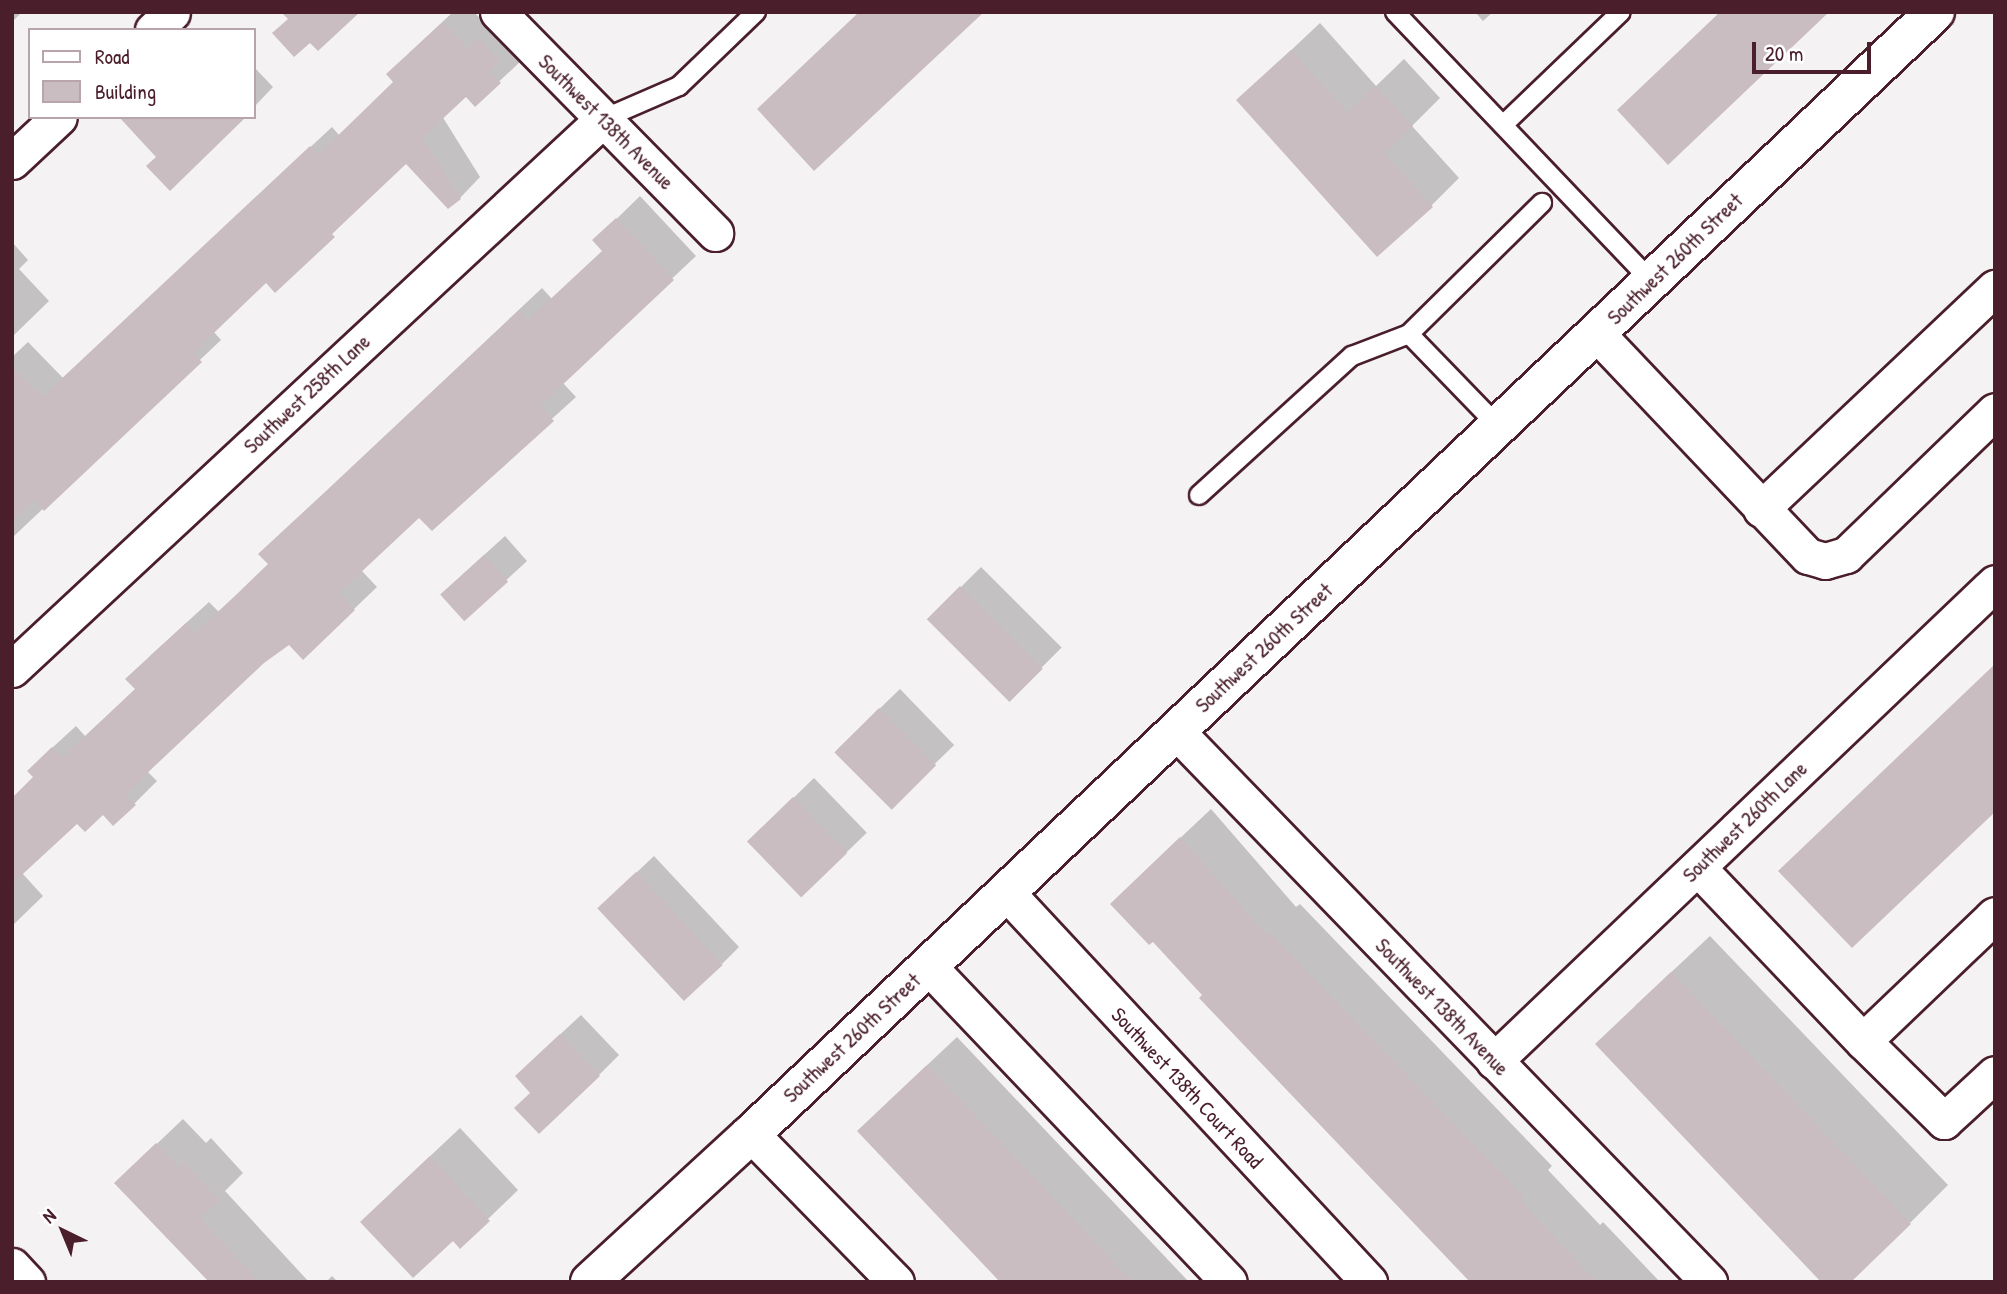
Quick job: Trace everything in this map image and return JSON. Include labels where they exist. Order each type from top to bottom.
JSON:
[{"type":"street","points":[[155,28],[172,12]]},
{"type":"street","name":"Southwest 138th Avenue","points":[[498,12],[715,233]]},
{"type":"street","name":"Southwest 260th Street","points":[[590,1282],[751,1134],[1935,12]]},
{"type":"street","points":[[12,161],[57,119]]},
{"type":"street","name":"Southwest 258th Lane","points":[[12,669],[603,119]]},
{"type":"street","points":[[1761,509],[1995,288]]},
{"type":"street","points":[[1597,334],[1808,556],[1825,561],[1846,555],[1995,411]]},
{"type":"street","name":"Southwest 260th Lane","points":[[1494,1061],[1995,583]]},
{"type":"street","name":"Southwest 138th Avenue","points":[[1176,731],[1709,1282]]},
{"type":"street","points":[[1698,868],[1863,1041],[1944,1121],[1995,1073]]},
{"type":"street","name":"Southwest 138th Court Road","points":[[1006,892],[1369,1282]]},
{"type":"street","points":[[1863,1041],[1995,915]]},
{"type":"street","points":[[928,965],[1229,1282]]},
{"type":"street","points":[[751,1134],[896,1282]]},
{"type":"street","points":[[12,1266],[27,1282]]},
{"type":"lane","points":[[603,119],[679,86],[756,12]]},
{"type":"lane","points":[[1395,12],[1651,281]]},
{"type":"lane","points":[[1503,125],[1621,12]]},
{"type":"lane","points":[[1199,495],[1352,356],[1409,334],[1542,203]]},
{"type":"lane","points":[[1409,334],[1498,426]]},
{"type":"building","points":[[281,12],[360,12],[318,51],[310,43],[294,57],[272,33],[288,19]]},
{"type":"building","points":[[859,12],[984,12],[814,171],[757,109]]},
{"type":"building","points":[[1720,12],[1829,12],[1668,165],[1617,110]]},
{"type":"building","points":[[443,22],[468,48],[478,38],[499,61],[490,71],[501,83],[475,107],[466,97],[422,138],[461,199],[448,209],[406,164],[332,234],[335,237],[275,293],[266,283],[193,353],[202,362],[44,511],[34,500],[12,521],[12,367],[42,397],[310,146],[318,155],[393,82],[386,74]]},
{"type":"building","points":[[1291,50],[1347,112],[1375,86],[1413,126],[1384,153],[1433,207],[1377,257],[1236,100]]},
{"type":"building","points":[[121,119],[244,119],[170,191],[146,166],[156,157]]},
{"type":"building","points":[[616,218],[674,280],[540,406],[554,421],[432,531],[419,518],[339,593],[355,610],[303,660],[289,645],[264,663],[125,794],[136,805],[113,826],[103,815],[85,832],[77,824],[12,884],[12,798],[33,777],[27,771],[52,747],[62,758],[135,689],[125,679],[186,623],[195,633],[237,594],[268,564],[258,554],[519,310],[528,320],[602,251],[592,240]]},
{"type":"building","points":[[484,555],[508,582],[464,621],[440,594]]},
{"type":"building","points":[[960,586],[1043,669],[1009,702],[927,619]]},
{"type":"building","points":[[1995,664],[1995,812],[1852,948],[1778,871]]},
{"type":"building","points":[[879,708],[936,765],[892,810],[834,753]]},
{"type":"building","points":[[793,797],[847,853],[801,898],[747,841]]},
{"type":"building","points":[[1180,837],[1266,935],[1269,932],[1524,1197],[1520,1200],[1596,1282],[1470,1282],[1199,998],[1202,995],[1153,942],[1149,945],[1110,904]]},
{"type":"building","points":[[636,872],[723,965],[684,1001],[597,908]]},
{"type":"building","points":[[1671,972],[1911,1224],[1851,1282],[1821,1282],[1595,1044]]},
{"type":"building","points":[[560,1034],[600,1076],[539,1134],[514,1108],[530,1093],[515,1076]]},
{"type":"building","points":[[927,1065],[1132,1282],[1000,1282],[857,1131]]},
{"type":"building","points":[[156,1143],[179,1168],[184,1163],[219,1200],[200,1218],[259,1282],[209,1282],[114,1183]]},
{"type":"building","points":[[430,1156],[490,1221],[460,1249],[453,1241],[413,1278],[360,1222]]}]
